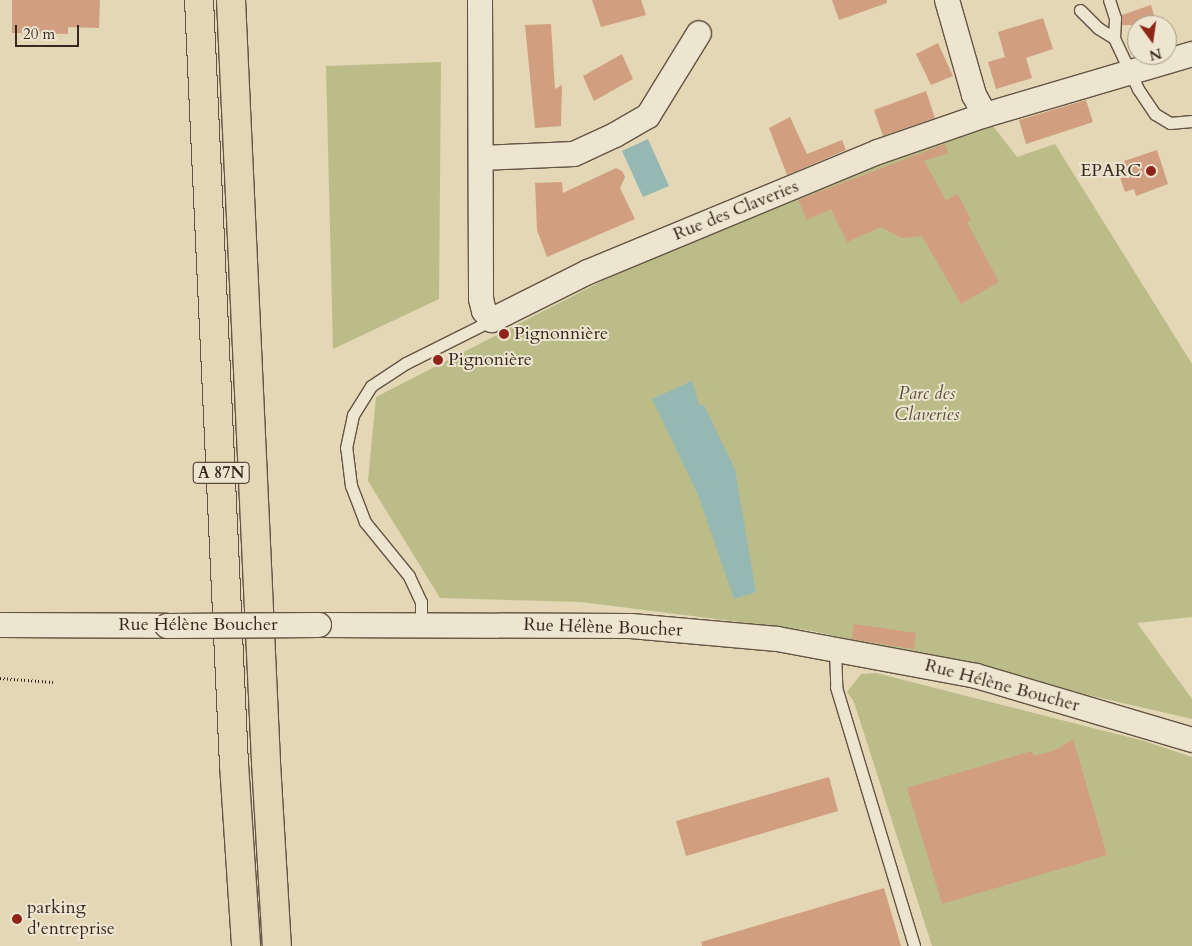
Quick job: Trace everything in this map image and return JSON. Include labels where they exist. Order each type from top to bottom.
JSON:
[{"type":"highway","name":"A 87N","points":[[199,0],[233,754],[246,946]]},
{"type":"highway","name":"A 87N","points":[[231,0],[277,946]]},
{"type":"street","points":[[480,0],[481,299],[484,311],[492,320]]},
{"type":"street","points":[[947,0],[974,95],[985,115]]},
{"type":"street","points":[[481,158],[574,154],[616,135],[648,116],[699,33]]},
{"type":"street","name":"Rue des Claveries","points":[[492,320],[588,272],[878,152],[985,115],[1133,73],[1192,54]]},
{"type":"street","name":"Rue Hélène Boucher","points":[[0,625],[631,626],[777,639],[989,679],[1192,740]]},
{"type":"lane","points":[[1109,0],[1115,18],[1114,38]]},
{"type":"lane","points":[[1080,10],[1098,28],[1114,38],[1133,73],[1138,89],[1155,114],[1170,123],[1192,121]]},
{"type":"lane","points":[[422,625],[421,602],[409,576],[365,522],[351,486],[346,448],[353,415],[371,386],[406,363],[492,320]]},
{"type":"lane","points":[[835,649],[836,687],[914,946]]},
{"type":"path","points":[[0,678],[53,682]]},
{"type":"green space","points":[[441,62],[439,299],[333,349],[326,66]]},
{"type":"green space","name":"Parc des Claveries","points":[[990,122],[1017,157],[1055,144],[1192,364],[1192,617],[1137,623],[1192,699],[1192,719],[813,631],[581,602],[440,598],[368,481],[376,397],[641,261],[878,156]]},
{"type":"green space","points":[[876,673],[1144,741],[1192,757],[1192,946],[932,946],[854,702],[847,692],[861,674]]},
{"type":"water","points":[[648,139],[669,186],[643,197],[622,151]]},
{"type":"water","points":[[692,381],[699,405],[704,405],[735,469],[756,592],[734,599],[698,495],[652,399]]},
{"type":"building","points":[[12,0],[100,0],[99,28],[68,27],[68,34],[12,33]]},
{"type":"building","points":[[592,0],[641,0],[646,15],[601,27]]},
{"type":"building","points":[[832,0],[887,0],[887,3],[839,20]]},
{"type":"building","points":[[1151,5],[1154,15],[1127,15],[1127,25],[1122,25],[1122,15]]},
{"type":"building","points":[[1043,18],[1053,49],[1026,58],[1032,78],[996,89],[988,62],[1005,57],[998,32]]},
{"type":"building","points":[[551,24],[555,89],[562,85],[561,126],[535,128],[525,25]]},
{"type":"building","points":[[938,43],[953,76],[931,85],[916,54]]},
{"type":"building","points":[[622,54],[633,79],[594,101],[583,76]]},
{"type":"building","points":[[926,91],[935,118],[883,136],[874,110]]},
{"type":"building","points":[[1086,100],[1093,122],[1026,144],[1019,120]]},
{"type":"building","points":[[790,117],[807,154],[842,140],[846,150],[787,175],[769,128]]},
{"type":"building","points":[[945,144],[948,153],[924,161],[946,200],[958,194],[971,220],[967,222],[999,282],[961,304],[922,236],[902,238],[881,227],[847,242],[831,209],[807,220],[798,200]]},
{"type":"building","points":[[1157,150],[1168,184],[1136,196],[1134,189],[1125,192],[1117,169],[1126,165],[1124,161]]},
{"type":"building","points":[[616,168],[622,171],[625,177],[620,188],[635,219],[547,257],[537,230],[535,183],[562,182],[563,193]]},
{"type":"building","points":[[854,624],[916,633],[914,649],[852,639]]},
{"type":"building","points":[[1073,739],[1107,855],[942,904],[907,788],[1032,751],[1034,756],[1056,750]]},
{"type":"building","points":[[829,777],[838,811],[686,856],[676,821]]},
{"type":"building","points":[[884,888],[901,946],[702,946],[701,942]]},
{"type":"place","name":"EPARC","points":[[1151,171]]},
{"type":"place","name":"Pignonnière","points":[[504,334]]},
{"type":"place","name":"Pignonière","points":[[438,360]]},
{"type":"place","name":"parking d'entreprise","points":[[17,919]]}]
